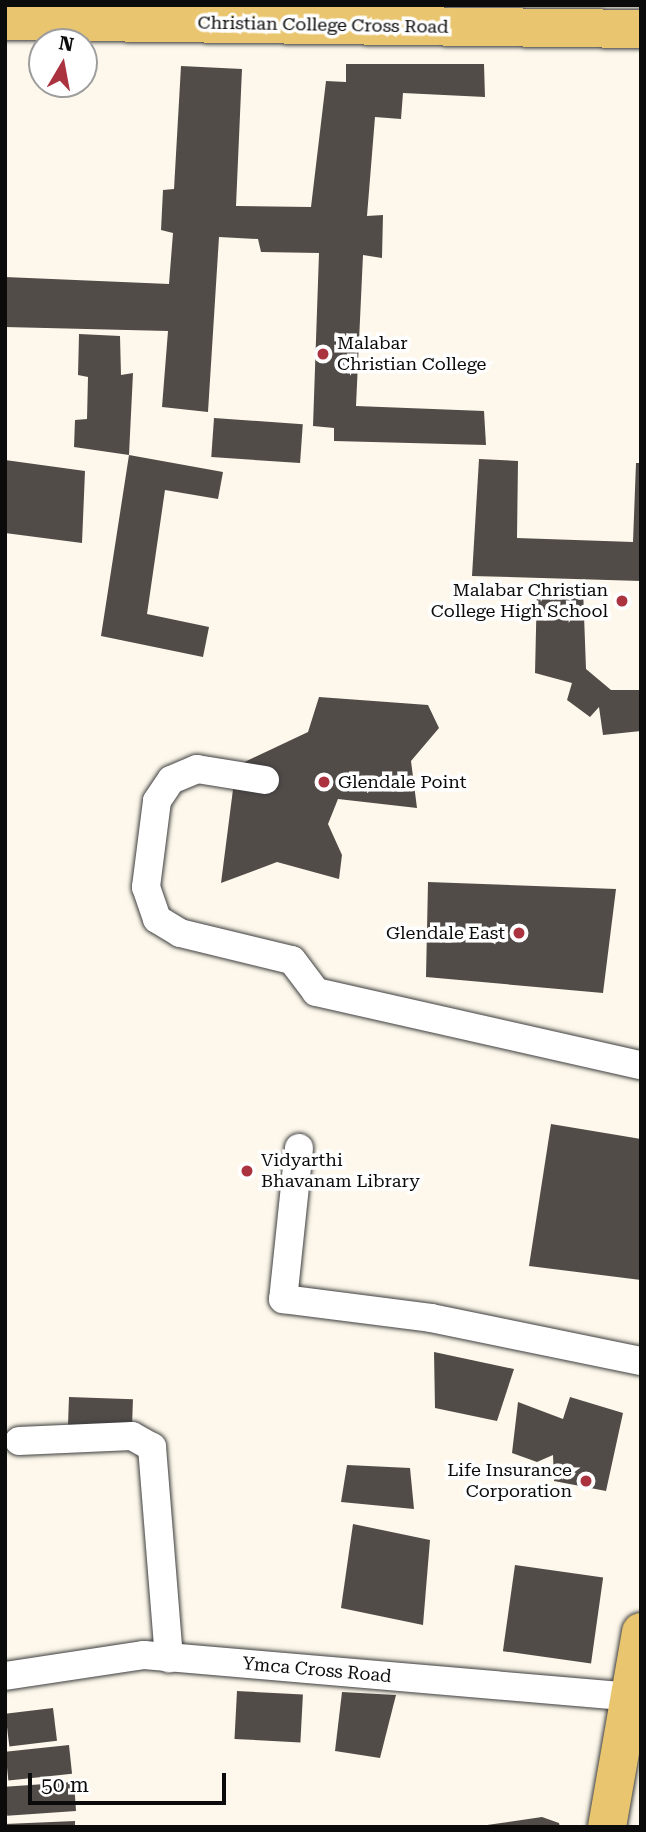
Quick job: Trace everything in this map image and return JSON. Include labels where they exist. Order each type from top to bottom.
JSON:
[{"type":"main road","points":[[442,26],[498,5]]},
{"type":"main road","name":"Christian College Cross Road","points":[[5,21],[641,29]]},
{"type":"main road","points":[[607,1827],[640,1639]]},
{"type":"street","points":[[265,780],[197,769],[172,780],[157,801],[146,887],[157,919],[180,933],[292,960],[316,992],[641,1065]]},
{"type":"street","points":[[299,1148],[283,1299],[431,1318],[641,1361]]},
{"type":"street","points":[[19,1441],[132,1436],[152,1447],[169,1658]]},
{"type":"street","name":"Ymca Cross Road","points":[[5,1676],[144,1655],[629,1697]]},
{"type":"building","name":"Malabar Christian College","points":[[346,64],[484,64],[485,97],[403,93],[401,119],[375,117],[367,216],[383,215],[382,258],[363,255],[356,406],[484,411],[486,445],[334,441],[334,428],[313,426],[319,253],[261,252],[258,239],[219,237],[208,412],[162,407],[168,331],[5,327],[5,277],[169,284],[173,233],[161,230],[163,190],[174,189],[181,66],[242,69],[236,206],[311,207],[326,81],[346,82]]},
{"type":"building","points":[[79,334],[120,336],[121,375],[133,373],[129,455],[74,447],[75,420],[87,419],[88,377],[78,375]]},
{"type":"building","points":[[214,418],[303,424],[300,463],[211,457]]},
{"type":"building","points":[[129,455],[223,472],[218,499],[165,490],[147,614],[209,627],[203,657],[101,636]]},
{"type":"building","points":[[479,459],[518,461],[517,538],[633,542],[636,463],[641,463],[641,581],[472,576]]},
{"type":"building","points":[[5,460],[85,471],[82,543],[5,533]]},
{"type":"building","points":[[537,587],[583,588],[586,669],[611,690],[641,690],[641,731],[603,735],[599,707],[590,717],[567,700],[572,683],[535,673]]},
{"type":"building","name":"Glendale Point","points":[[319,697],[428,705],[439,728],[411,761],[417,808],[338,799],[328,824],[342,855],[339,879],[277,862],[221,883],[236,766],[308,732]]},
{"type":"building","name":"Glendale East","points":[[428,882],[616,889],[603,993],[426,977]]},
{"type":"building","points":[[551,1124],[641,1139],[641,1280],[529,1266]]},
{"type":"building","points":[[434,1352],[514,1369],[497,1421],[435,1408]]},
{"type":"building","points":[[69,1397],[133,1399],[132,1428],[68,1426]]},
{"type":"building","points":[[570,1397],[623,1413],[606,1491],[554,1481],[553,1455],[537,1462],[512,1453],[518,1402],[563,1419]]},
{"type":"building","points":[[347,1465],[410,1468],[414,1509],[341,1502]]},
{"type":"building","points":[[353,1524],[430,1540],[423,1625],[341,1608]]},
{"type":"building","points":[[515,1565],[603,1577],[591,1664],[503,1651]]},
{"type":"building","points":[[237,1691],[303,1694],[300,1742],[234,1739]]},
{"type":"building","points":[[342,1692],[396,1695],[380,1758],[335,1751]]},
{"type":"building","points":[[53,1708],[57,1741],[9,1747],[5,1714]]},
{"type":"building","points":[[69,1745],[72,1774],[8,1781],[5,1752]]},
{"type":"building","points":[[74,1782],[76,1811],[7,1816],[5,1787]]},
{"type":"building","points":[[542,1817],[559,1823],[560,1827],[473,1827]]},
{"type":"building","points":[[75,1821],[75,1827],[5,1827],[5,1824]]},
{"type":"place","name":"Malabar Christian College","points":[[323,354]]},
{"type":"place","name":"Malabar Christian College High School","points":[[622,601]]},
{"type":"place","name":"Glendale Point","points":[[324,782]]},
{"type":"place","name":"Glendale East","points":[[519,933]]},
{"type":"place","name":"Vidyarthi Bhavanam Library","points":[[247,1171]]},
{"type":"place","name":"Life Insurance Corporation","points":[[586,1481]]}]
